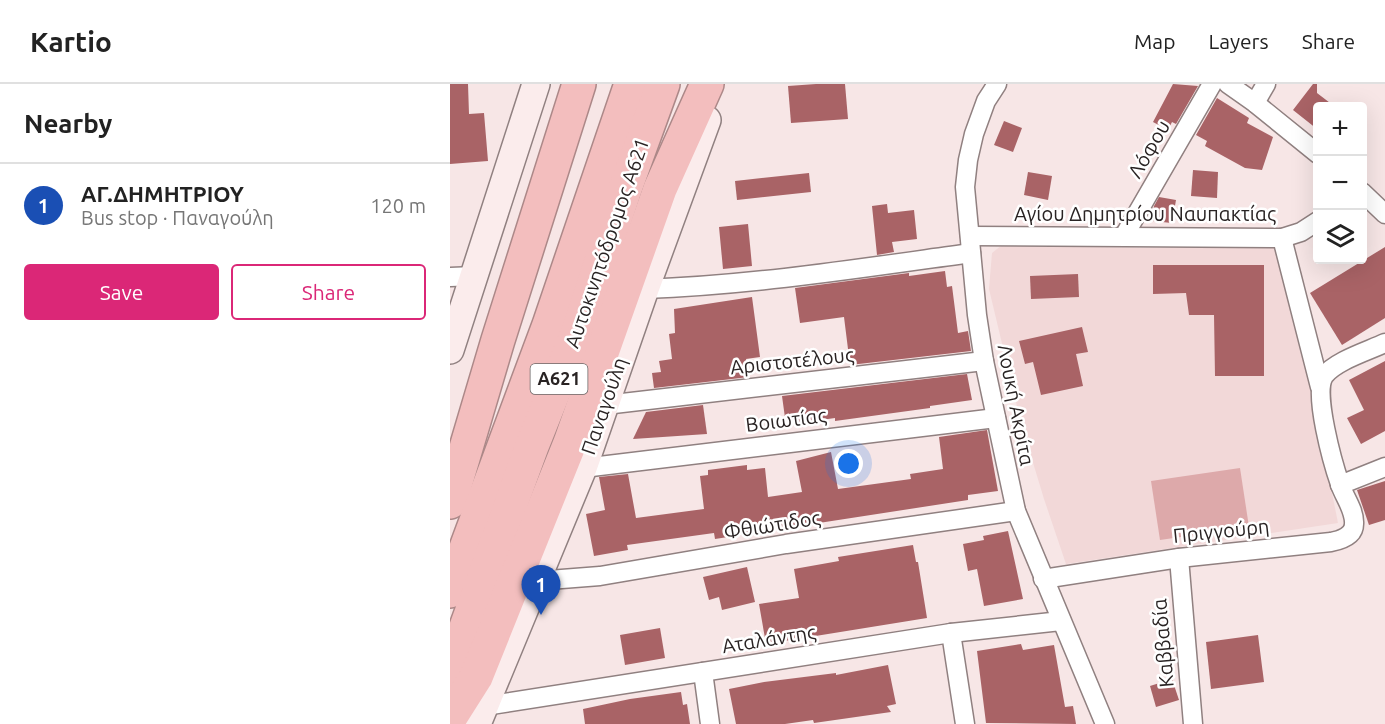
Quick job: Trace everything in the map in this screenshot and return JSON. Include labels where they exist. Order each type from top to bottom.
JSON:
[{"type":"highway","points":[[450,502],[498,340],[579,84]]},
{"type":"highway","name":"Αυτοκινητόδρομος Α621","points":[[450,591],[549,325],[631,84]]},
{"type":"highway","name":"Αυτοκινητόδρομος Α621","points":[[450,671],[532,446],[576,336],[663,84]]},
{"type":"highway","points":[[450,718],[476,677],[570,443],[660,189],[707,84]]},
{"type":"main road","points":[[450,350],[463,277],[536,84]]},
{"type":"main road","name":"Παναγούλη","points":[[481,715],[583,468],[720,84]]},
{"type":"street","name":"Λουκή Ακρίτα","points":[[997,84],[987,101],[974,134],[965,187],[984,362],[1016,511],[1105,724]]},
{"type":"street","name":"Λόφου","points":[[1124,236],[1212,84]]},
{"type":"street","points":[[1228,84],[1313,151]]},
{"type":"street","points":[[1255,103],[1266,84]]},
{"type":"street","points":[[1367,197],[1385,214]]},
{"type":"street","name":"Αγίου Δημητρίου Ναυπακτίας","points":[[645,289],[709,286],[784,278],[970,245],[1124,236],[1282,238],[1301,232],[1313,224]]},
{"type":"street","points":[[1282,238],[1320,387],[1322,410],[1340,485],[1385,467]]},
{"type":"street","points":[[1320,387],[1324,376],[1334,367],[1385,343]]},
{"type":"street","name":"Αριστοτέλους","points":[[605,405],[984,362]]},
{"type":"street","name":"Βοιωτίας","points":[[583,468],[996,418]]},
{"type":"street","name":"Πριγγούρη","points":[[1043,579],[1179,558],[1342,539],[1351,534],[1354,525],[1340,485]]},
{"type":"street","name":"Φθιώτιδος","points":[[536,581],[600,576],[786,544],[1016,511]]},
{"type":"street","name":"Καββαδία","points":[[1179,558],[1193,724]]},
{"type":"street","name":"Αταλάντης","points":[[481,715],[703,672],[951,633],[1061,621]]},
{"type":"street","points":[[951,633],[965,724]]},
{"type":"street","points":[[703,672],[710,724]]},
{"type":"shaded area","points":[[1002,245],[1142,248],[1271,246],[1279,251],[1294,302],[1338,523],[1066,564],[1021,423],[989,289],[992,253]]},
{"type":"shaded area","points":[[1240,468],[1249,527],[1160,540],[1151,481]]},
{"type":"building","points":[[450,84],[468,84],[469,114],[484,113],[488,161],[450,164]]},
{"type":"building","points":[[845,84],[848,119],[791,123],[788,86]]},
{"type":"building","points":[[1173,84],[1198,86],[1176,124],[1172,122],[1168,130],[1153,122]]},
{"type":"building","points":[[1313,84],[1317,84],[1317,93],[1329,102],[1313,102],[1313,126],[1293,110]]},
{"type":"building","points":[[1217,98],[1249,118],[1247,123],[1273,137],[1262,170],[1245,168],[1205,146],[1207,141],[1196,135]]},
{"type":"building","points":[[1004,121],[1022,128],[1013,152],[994,145]]},
{"type":"building","points":[[1193,170],[1218,172],[1217,198],[1191,196]]},
{"type":"building","points":[[1028,172],[1052,176],[1048,200],[1024,195]]},
{"type":"building","points":[[809,173],[811,192],[737,200],[735,181]]},
{"type":"building","points":[[1159,197],[1176,200],[1172,223],[1152,221],[1154,206]]},
{"type":"building","points":[[887,204],[888,213],[914,210],[917,239],[892,242],[894,252],[877,255],[872,206]]},
{"type":"building","points":[[748,224],[752,266],[723,269],[719,227]]},
{"type":"building","points":[[1385,247],[1385,318],[1342,345],[1310,293],[1357,264],[1367,264],[1367,258]]},
{"type":"building","points":[[1153,265],[1264,265],[1264,376],[1215,376],[1214,315],[1189,315],[1186,293],[1153,294]]},
{"type":"building","points":[[945,271],[947,287],[952,286],[958,333],[968,331],[971,351],[850,365],[844,317],[800,323],[795,288],[909,273],[909,276]]},
{"type":"building","points":[[1078,274],[1079,297],[1031,299],[1030,276]]},
{"type":"building","points":[[752,297],[760,357],[746,359],[749,377],[654,388],[652,373],[661,372],[659,361],[672,359],[669,334],[675,333],[674,309]]},
{"type":"building","points":[[1082,327],[1088,352],[1076,354],[1083,386],[1041,395],[1033,362],[1025,364],[1019,341]]},
{"type":"building","points":[[1385,361],[1385,431],[1361,444],[1347,418],[1364,410],[1349,380]]},
{"type":"building","points":[[967,374],[972,400],[835,421],[835,418],[786,425],[782,396]]},
{"type":"building","points":[[703,405],[707,434],[633,439],[646,412]]},
{"type":"building","points":[[987,430],[998,491],[968,495],[968,500],[715,539],[714,533],[627,545],[628,550],[594,556],[586,514],[605,510],[599,477],[628,474],[636,518],[704,509],[700,476],[708,475],[708,470],[747,465],[747,470],[765,468],[768,497],[802,492],[796,461],[831,452],[838,489],[911,479],[910,474],[943,469],[939,437]]},
{"type":"building","points":[[1385,481],[1385,520],[1369,525],[1357,490]]},
{"type":"building","points":[[1008,531],[1023,599],[984,606],[977,569],[968,571],[963,544],[984,540],[983,536]]},
{"type":"building","points":[[913,545],[927,618],[766,644],[759,604],[799,598],[794,569],[839,561],[838,557]]},
{"type":"building","points":[[747,567],[755,602],[722,610],[719,597],[709,600],[703,577]]},
{"type":"building","points":[[660,628],[665,658],[625,665],[620,635]]},
{"type":"building","points":[[1258,635],[1264,682],[1211,689],[1206,642]]},
{"type":"building","points":[[1021,644],[1023,650],[1054,645],[1065,707],[1073,706],[1076,724],[986,723],[977,651]]},
{"type":"building","points":[[888,665],[896,704],[887,706],[891,712],[814,723],[813,720],[785,724],[736,724],[729,689],[764,682],[836,673],[836,675]]},
{"type":"building","points":[[1172,679],[1179,700],[1156,707],[1150,686]]},
{"type":"building","points":[[681,692],[683,705],[687,704],[690,724],[585,724],[583,709],[630,699]]},
{"type":"place","name":"ΑΓ.ΔΗΜΗΤΡΙΟΥ","points":[[541,615]]}]
